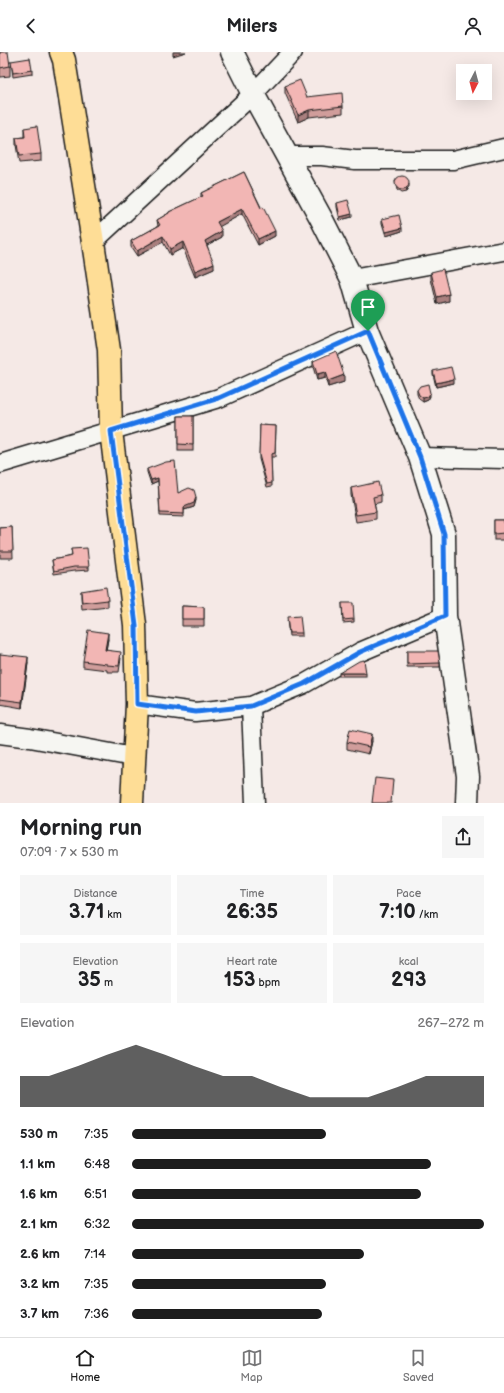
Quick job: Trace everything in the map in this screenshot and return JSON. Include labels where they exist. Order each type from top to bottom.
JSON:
[{"type":"main road","points":[[61,52],[64,60],[94,242],[109,350],[111,431],[136,625],[137,704],[133,757],[132,803]]},
{"type":"street","points":[[232,52],[352,279],[368,331],[420,457],[444,534],[445,616],[468,776],[467,803]]},
{"type":"street","points":[[94,242],[253,94],[293,52]]},
{"type":"street","points":[[287,156],[322,156],[355,160],[453,160],[504,148]]},
{"type":"street","points":[[352,279],[504,251]]},
{"type":"street","points":[[0,464],[219,398],[368,331]]},
{"type":"street","points":[[420,457],[504,459]]},
{"type":"street","points":[[137,704],[196,712],[251,706],[304,684],[360,652],[445,616]]},
{"type":"street","points":[[251,706],[255,803]]},
{"type":"street","points":[[0,734],[133,757]]},
{"type":"building","points":[[0,52],[8,52],[10,66],[0,68]]},
{"type":"building","points":[[30,58],[32,70],[13,73],[11,61]]},
{"type":"building","points":[[300,80],[307,97],[342,93],[343,106],[309,110],[298,115],[285,86]]},
{"type":"building","points":[[37,126],[41,154],[19,156],[16,138],[25,137],[24,128]]},
{"type":"building","points":[[244,172],[261,208],[263,207],[275,231],[258,239],[242,209],[217,222],[222,231],[205,241],[214,263],[195,271],[183,242],[170,249],[163,236],[137,251],[131,241],[160,225],[157,220],[169,212],[203,196],[201,193]]},
{"type":"building","points":[[402,176],[407,178],[409,183],[407,188],[402,190],[397,188],[395,183],[397,178]]},
{"type":"building","points":[[348,200],[352,214],[340,217],[337,203]]},
{"type":"building","points":[[399,215],[402,228],[386,232],[382,219]]},
{"type":"building","points":[[443,269],[449,294],[437,297],[431,272]]},
{"type":"building","points":[[336,351],[344,375],[328,381],[325,372],[317,374],[313,361]]},
{"type":"building","points":[[451,367],[454,379],[436,383],[433,371]]},
{"type":"building","points":[[428,384],[430,393],[428,397],[423,398],[419,395],[417,390],[420,386]]},
{"type":"building","points":[[178,416],[193,416],[193,445],[178,444]]},
{"type":"building","points":[[260,425],[276,426],[275,453],[271,454],[272,483],[267,484],[259,455]]},
{"type":"building","points":[[175,461],[178,493],[189,488],[194,490],[196,497],[194,503],[184,507],[184,514],[160,513],[158,478],[151,480],[147,469],[166,462]]},
{"type":"building","points":[[378,482],[381,495],[373,497],[376,512],[356,515],[351,488]]},
{"type":"building","points":[[494,520],[504,520],[504,533],[494,534]]},
{"type":"building","points":[[12,527],[13,551],[0,551],[0,528]]},
{"type":"building","points":[[87,548],[89,567],[74,567],[54,571],[52,560],[72,556],[71,549]]},
{"type":"building","points":[[106,587],[108,600],[82,603],[81,591]]},
{"type":"building","points":[[342,603],[353,603],[354,619],[343,620]]},
{"type":"building","points":[[182,606],[204,607],[204,619],[182,619]]},
{"type":"building","points":[[300,616],[302,633],[289,633],[287,617]]},
{"type":"building","points":[[88,630],[108,633],[105,650],[121,652],[119,666],[83,661]]},
{"type":"building","points":[[407,651],[438,651],[440,663],[407,664]]},
{"type":"building","points":[[0,654],[28,657],[22,702],[0,699]]},
{"type":"building","points":[[364,660],[366,673],[339,673],[359,661]]},
{"type":"building","points":[[350,729],[372,734],[369,747],[347,742]]},
{"type":"building","points":[[375,778],[393,780],[391,803],[372,803]]},
{"type":"route","points":[[368,331],[420,457],[444,534],[445,616],[360,652],[304,684],[251,706],[196,712],[137,704],[136,625],[111,431],[219,398],[368,331]]}]
